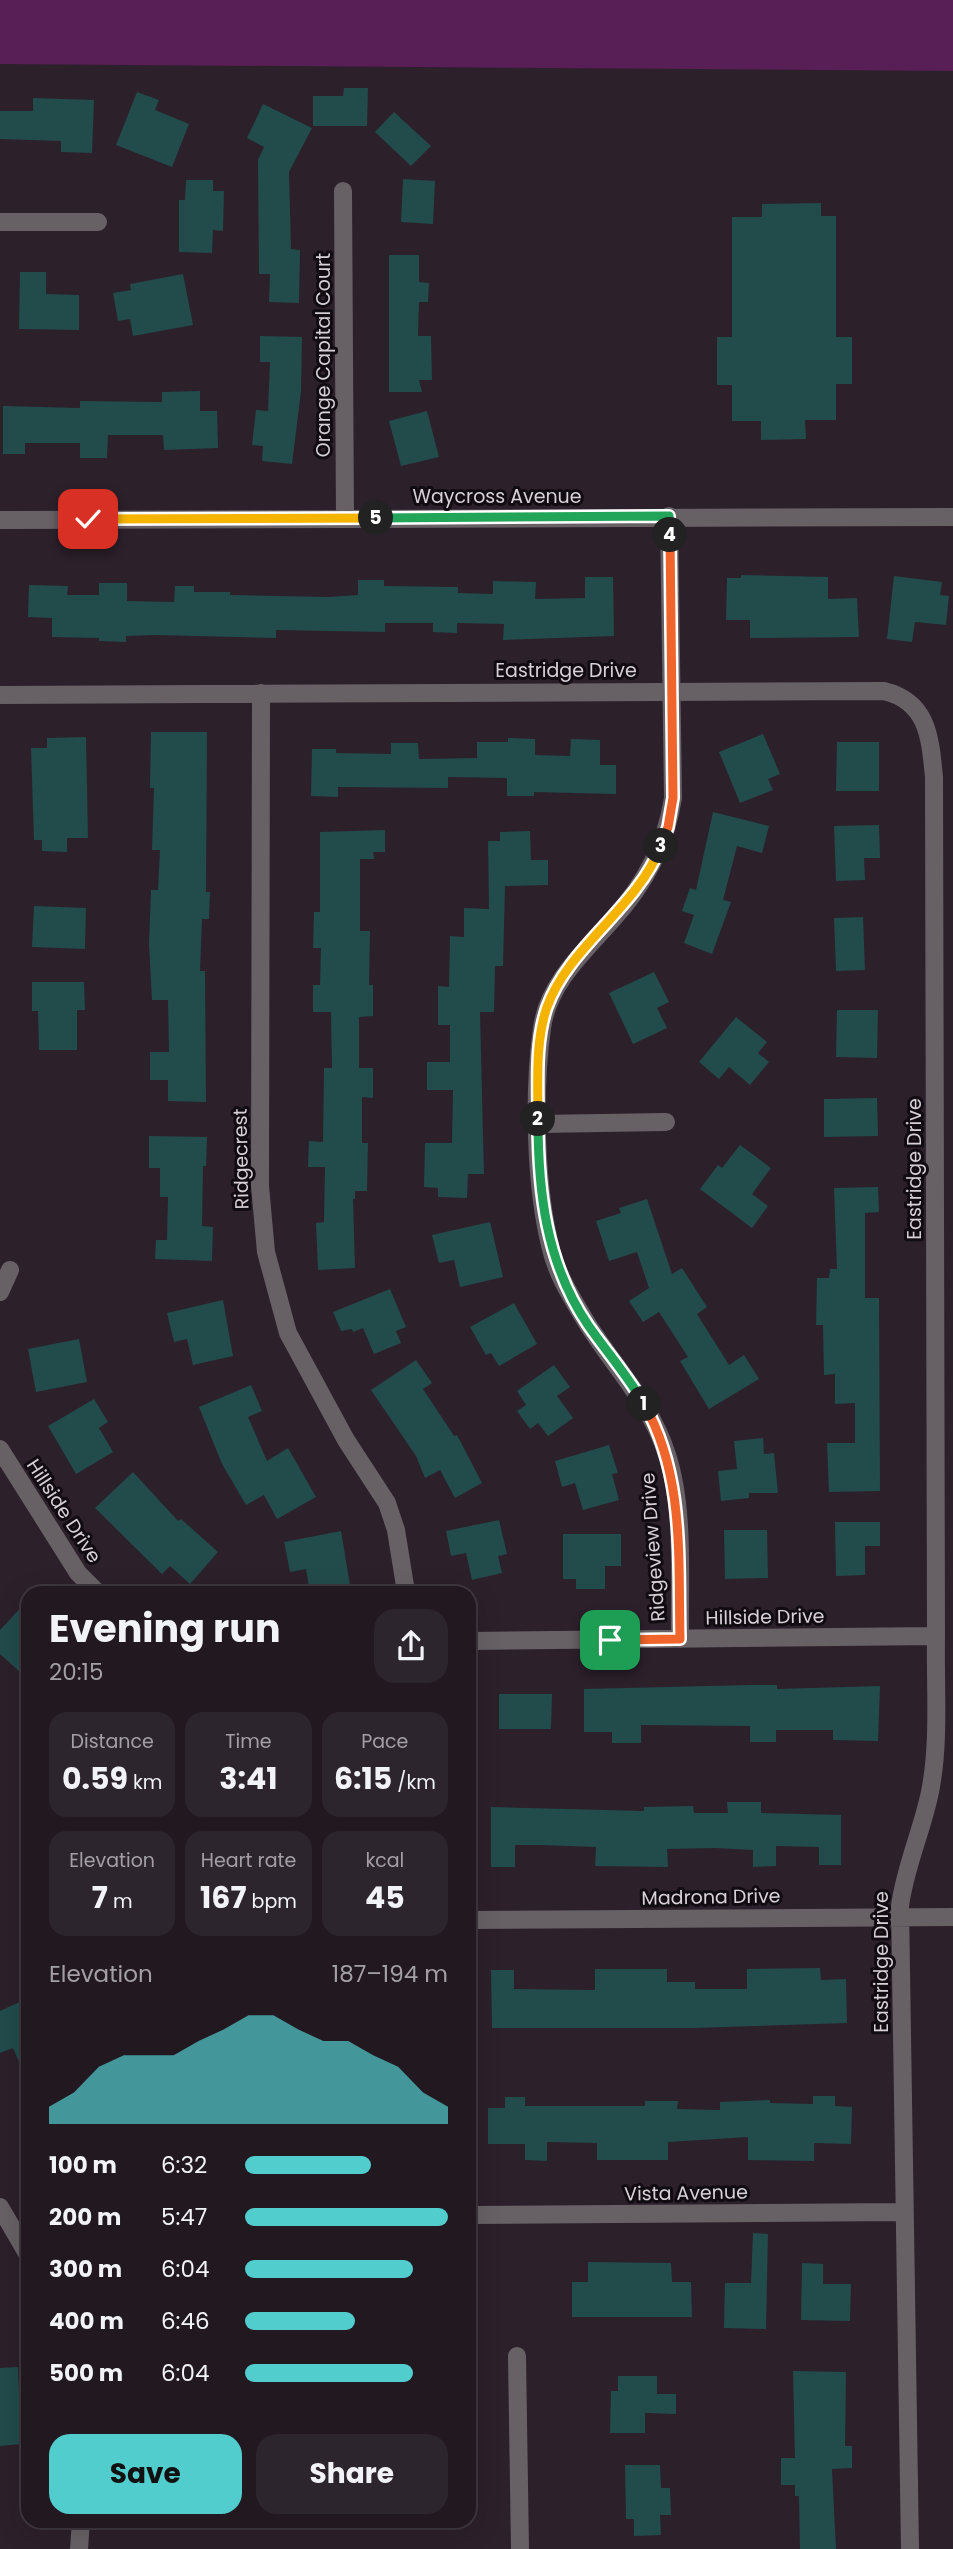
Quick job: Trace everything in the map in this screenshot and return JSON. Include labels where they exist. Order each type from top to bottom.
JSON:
[{"type":"street","name":"Orange Capital Court","points":[[343,191],[345,518]]},
{"type":"street","points":[[0,222],[99,222]]},
{"type":"street","name":"Ridgeview Drive","points":[[669,516],[673,798],[668,827],[657,856],[632,895],[580,955],[555,989],[542,1027],[538,1124],[545,1218],[551,1251],[563,1281],[587,1323],[638,1393],[667,1455],[675,1485],[680,1639]]},
{"type":"street","name":"Waycross Avenue","points":[[0,520],[953,517]]},
{"type":"street","name":"Eastridge Drive","points":[[0,695],[884,691],[896,694],[914,707],[926,721],[930,733],[934,777],[936,1636],[934,1766],[929,1795],[903,1880],[900,1917],[910,2549]]},
{"type":"street","name":"Ridgecrest","points":[[261,693],[260,1186],[266,1252],[288,1333],[302,1363],[387,1503],[396,1530],[405,1586]]},
{"type":"street","points":[[538,1124],[666,1122]]},
{"type":"street","points":[[0,1292],[10,1270]]},
{"type":"street","name":"Hillside Drive","points":[[0,1450],[78,1573],[91,1586]]},
{"type":"street","name":"Hillside Drive","points":[[476,1641],[936,1636]]},
{"type":"street","name":"Madrona Drive","points":[[476,1920],[953,1917]]},
{"type":"street","points":[[0,2207],[21,2243]]},
{"type":"street","name":"Vista Avenue","points":[[476,2215],[904,2212]]},
{"type":"street","points":[[517,2356],[520,2549]]},
{"type":"street","points":[[79,2549],[80,2528]]},
{"type":"shaded area","points":[[0,0],[953,0],[953,71],[0,64]]},
{"type":"building","points":[[344,88],[368,88],[367,126],[313,126],[313,96],[343,96]]},
{"type":"building","points":[[137,92],[159,100],[155,110],[189,124],[172,167],[116,145]]},
{"type":"building","points":[[33,98],[94,100],[92,153],[61,152],[61,141],[0,139],[0,111],[33,111]]},
{"type":"building","points":[[263,104],[312,128],[289,172],[291,249],[300,250],[299,303],[269,302],[270,274],[259,274],[258,160],[264,147],[247,138]]},
{"type":"building","points":[[394,112],[431,146],[411,166],[375,132]]},
{"type":"building","points":[[403,179],[435,181],[433,224],[401,222]]},
{"type":"building","points":[[186,180],[213,180],[213,191],[224,191],[223,231],[213,230],[212,253],[179,252],[179,200],[185,200]]},
{"type":"building","points":[[821,203],[821,216],[836,216],[836,337],[852,337],[852,384],[836,384],[836,420],[805,420],[806,439],[761,440],[761,421],[732,421],[732,385],[717,385],[717,337],[732,337],[732,217],[762,217],[762,204]]},
{"type":"building","points":[[389,255],[419,255],[419,282],[429,283],[428,302],[419,302],[418,336],[431,336],[432,380],[419,380],[422,392],[389,392]]},
{"type":"building","points":[[20,272],[46,272],[46,294],[79,295],[79,330],[19,329]]},
{"type":"building","points":[[183,274],[193,325],[133,336],[130,319],[118,321],[113,293],[131,290],[130,284]]},
{"type":"building","points":[[260,336],[302,337],[301,391],[292,464],[262,461],[263,446],[252,445],[256,410],[268,411],[270,362],[260,362]]},
{"type":"building","points":[[200,391],[200,411],[217,411],[218,448],[164,450],[163,435],[108,435],[107,458],[80,458],[80,443],[25,443],[25,454],[3,454],[3,406],[80,408],[80,401],[162,402],[162,392]]},
{"type":"building","points":[[427,411],[439,457],[401,466],[389,421]]},
{"type":"building","points":[[741,575],[828,577],[828,599],[857,598],[859,637],[750,638],[750,620],[726,620],[727,578],[741,578]]},
{"type":"building","points":[[894,576],[942,582],[940,595],[949,596],[946,625],[915,622],[912,642],[887,639]]},
{"type":"building","points":[[585,577],[613,577],[614,636],[503,640],[504,624],[457,623],[457,633],[433,632],[433,623],[385,623],[385,632],[276,630],[276,638],[155,635],[126,636],[126,642],[99,641],[99,638],[52,637],[52,618],[28,617],[29,585],[68,586],[67,595],[99,595],[99,583],[127,583],[127,601],[174,602],[175,586],[194,586],[194,592],[230,592],[230,595],[328,597],[358,595],[358,580],[384,580],[384,586],[458,587],[458,593],[493,594],[493,581],[536,582],[535,599],[585,598]]},
{"type":"building","points":[[151,732],[207,732],[206,892],[210,892],[209,919],[202,919],[200,971],[205,971],[206,1102],[168,1101],[168,1080],[150,1080],[150,1052],[169,1052],[168,1000],[152,1000],[149,944],[151,890],[158,890],[160,850],[152,850],[154,788],[150,788]]},
{"type":"building","points":[[763,734],[780,774],[768,779],[773,790],[740,803],[719,752]]},
{"type":"building","points":[[86,737],[88,838],[67,838],[67,852],[42,851],[42,840],[34,840],[31,748],[47,748],[47,738]]},
{"type":"building","points":[[508,738],[535,739],[535,755],[570,756],[571,739],[600,740],[600,765],[616,765],[616,794],[534,792],[534,796],[507,796],[507,778],[448,777],[448,788],[338,787],[338,797],[311,796],[312,749],[336,749],[336,753],[391,754],[391,743],[418,743],[419,759],[477,758],[477,742],[508,742]]},
{"type":"building","points":[[837,742],[879,742],[879,791],[836,791]]},
{"type":"building","points":[[713,812],[769,826],[762,853],[737,846],[723,900],[731,902],[712,954],[684,943],[694,915],[682,911],[690,888],[696,890]]},
{"type":"building","points":[[879,825],[880,858],[864,858],[865,880],[836,881],[834,826]]},
{"type":"building","points":[[385,830],[385,852],[373,852],[374,859],[360,859],[360,931],[370,931],[369,985],[373,985],[373,1016],[359,1017],[359,1068],[373,1068],[373,1098],[362,1097],[362,1143],[368,1143],[367,1191],[355,1191],[353,1199],[355,1268],[318,1270],[316,1223],[324,1222],[325,1167],[308,1167],[309,1141],[323,1142],[324,1068],[332,1068],[331,1012],[313,1012],[313,985],[320,985],[321,948],[313,948],[314,912],[320,912],[320,832]]},
{"type":"building","points":[[530,831],[531,860],[548,860],[548,885],[505,886],[503,966],[495,966],[494,1012],[480,1012],[484,1174],[468,1174],[467,1198],[438,1197],[438,1188],[424,1187],[425,1143],[452,1143],[453,1090],[427,1090],[427,1062],[450,1062],[450,1025],[438,1025],[438,986],[449,987],[450,936],[464,937],[464,908],[489,909],[488,841],[500,841],[500,832]]},
{"type":"building","points":[[34,906],[86,908],[85,949],[32,947]]},
{"type":"building","points":[[863,917],[865,970],[836,971],[834,918]]},
{"type":"building","points":[[654,972],[669,1002],[657,1008],[667,1028],[633,1044],[609,993]]},
{"type":"building","points":[[32,982],[84,982],[85,1010],[77,1010],[77,1050],[39,1050],[38,1011],[32,1011]]},
{"type":"building","points":[[837,1010],[878,1010],[877,1058],[836,1057]]},
{"type":"building","points":[[736,1017],[767,1042],[758,1053],[769,1062],[750,1085],[729,1067],[719,1079],[699,1062]]},
{"type":"building","points":[[877,1098],[878,1136],[824,1137],[824,1099]]},
{"type":"building","points":[[149,1136],[207,1137],[206,1166],[203,1166],[202,1226],[213,1227],[212,1261],[155,1259],[156,1240],[167,1240],[168,1197],[160,1197],[160,1168],[149,1168]]},
{"type":"building","points":[[740,1145],[771,1168],[752,1194],[768,1206],[752,1228],[700,1189],[718,1165],[722,1168]]},
{"type":"building","points":[[878,1187],[879,1212],[865,1213],[865,1298],[879,1298],[880,1491],[829,1492],[827,1443],[855,1443],[855,1403],[835,1404],[835,1374],[824,1375],[823,1325],[816,1325],[817,1278],[829,1278],[830,1269],[837,1269],[834,1188]]},
{"type":"building","points":[[647,1199],[672,1274],[682,1268],[707,1307],[697,1314],[729,1365],[744,1355],[759,1379],[709,1409],[680,1361],[688,1357],[659,1312],[643,1322],[629,1301],[649,1288],[637,1252],[609,1261],[596,1221],[621,1213],[619,1208]]},
{"type":"building","points":[[490,1222],[503,1277],[460,1287],[454,1260],[439,1263],[432,1235]]},
{"type":"building","points":[[390,1289],[406,1327],[396,1331],[401,1343],[374,1354],[363,1328],[353,1332],[352,1329],[341,1331],[333,1312]]},
{"type":"building","points":[[223,1300],[233,1356],[193,1365],[187,1339],[174,1342],[167,1313]]},
{"type":"building","points":[[514,1303],[537,1344],[499,1366],[491,1353],[486,1355],[470,1327]]},
{"type":"building","points":[[79,1339],[87,1382],[36,1392],[28,1349]]},
{"type":"building","points":[[416,1360],[432,1383],[423,1389],[454,1436],[457,1435],[482,1483],[455,1498],[440,1470],[425,1478],[416,1456],[371,1390]]},
{"type":"building","points":[[554,1365],[570,1387],[557,1396],[573,1418],[548,1436],[538,1423],[530,1429],[517,1411],[526,1405],[517,1391]]},
{"type":"building","points":[[251,1385],[262,1411],[248,1417],[267,1461],[288,1448],[316,1497],[277,1519],[264,1495],[246,1505],[222,1464],[199,1407]]},
{"type":"building","points":[[94,1399],[108,1422],[99,1428],[113,1452],[76,1474],[48,1426]]},
{"type":"building","points":[[763,1438],[764,1454],[774,1453],[778,1493],[749,1493],[749,1498],[721,1501],[718,1471],[737,1469],[734,1441]]},
{"type":"building","points":[[609,1445],[618,1473],[612,1474],[619,1500],[583,1510],[575,1483],[562,1487],[555,1461]]},
{"type":"building","points":[[133,1472],[178,1521],[181,1519],[218,1552],[190,1584],[170,1566],[162,1574],[95,1508]]},
{"type":"building","points":[[499,1520],[507,1554],[498,1556],[502,1573],[472,1580],[466,1553],[451,1556],[446,1531]]},
{"type":"building","points":[[835,1522],[880,1522],[880,1546],[865,1546],[865,1575],[836,1576]]},
{"type":"building","points":[[724,1530],[767,1530],[768,1578],[725,1579]]},
{"type":"building","points":[[341,1531],[350,1585],[309,1586],[306,1569],[290,1572],[284,1542]]},
{"type":"building","points":[[563,1534],[621,1534],[621,1566],[605,1566],[605,1589],[576,1589],[576,1579],[563,1579]]},
{"type":"building","points":[[21,1608],[21,1673],[0,1654],[0,1630]]},
{"type":"building","points":[[777,1685],[777,1689],[880,1686],[878,1741],[833,1740],[833,1730],[776,1730],[776,1742],[750,1742],[750,1726],[641,1725],[641,1743],[612,1743],[612,1732],[584,1732],[584,1689]]},
{"type":"building","points":[[499,1694],[552,1694],[551,1729],[499,1729]]},
{"type":"building","points":[[727,1802],[761,1802],[761,1813],[841,1815],[841,1865],[819,1865],[819,1847],[776,1846],[776,1866],[753,1867],[753,1850],[667,1849],[668,1867],[595,1866],[596,1847],[515,1845],[515,1867],[491,1867],[491,1807],[644,1811],[644,1807],[693,1806],[694,1813],[728,1813]]},
{"type":"building","points":[[820,1968],[821,1980],[846,1979],[847,2023],[694,2028],[492,2028],[491,1970],[514,1970],[514,1989],[595,1990],[595,1969],[667,1969],[667,1982],[695,1982],[695,1989],[747,1989],[747,1969]]},
{"type":"building","points":[[21,2001],[21,2066],[13,2048],[0,2053],[0,2011]]},
{"type":"building","points":[[813,2096],[835,2096],[835,2106],[852,2107],[851,2144],[814,2143],[814,2161],[748,2160],[748,2137],[668,2142],[668,2160],[597,2160],[597,2143],[547,2142],[547,2161],[525,2160],[525,2144],[488,2144],[488,2108],[505,2108],[505,2097],[525,2097],[525,2106],[645,2106],[645,2101],[678,2101],[677,2109],[720,2110],[720,2102],[770,2100],[770,2103],[813,2104]]},
{"type":"building","points":[[753,2233],[768,2234],[766,2329],[724,2328],[725,2283],[751,2283]]},
{"type":"building","points":[[588,2262],[671,2263],[672,2282],[691,2282],[692,2317],[572,2317],[572,2282],[588,2282]]},
{"type":"building","points":[[802,2263],[823,2264],[823,2284],[851,2284],[850,2321],[801,2320]]},
{"type":"building","points":[[18,2367],[21,2444],[0,2446],[0,2368]]},
{"type":"building","points":[[793,2371],[846,2372],[845,2446],[852,2446],[852,2468],[832,2469],[836,2549],[800,2549],[799,2496],[795,2496],[795,2485],[781,2485],[781,2458],[795,2458]]},
{"type":"building","points":[[618,2376],[657,2376],[657,2394],[676,2394],[676,2414],[645,2413],[645,2433],[610,2433],[611,2391],[618,2391]]},
{"type":"building","points":[[625,2465],[660,2465],[661,2488],[670,2488],[671,2515],[660,2515],[661,2535],[634,2536],[634,2519],[626,2519]]},
{"type":"route","points":[[88,519],[669,516],[673,798],[668,827],[657,856],[632,895],[580,955],[555,989],[542,1027],[538,1091],[545,1218],[551,1251],[563,1281],[587,1323],[638,1393],[652,1418],[667,1455],[675,1485],[680,1639],[610,1640]]}]
